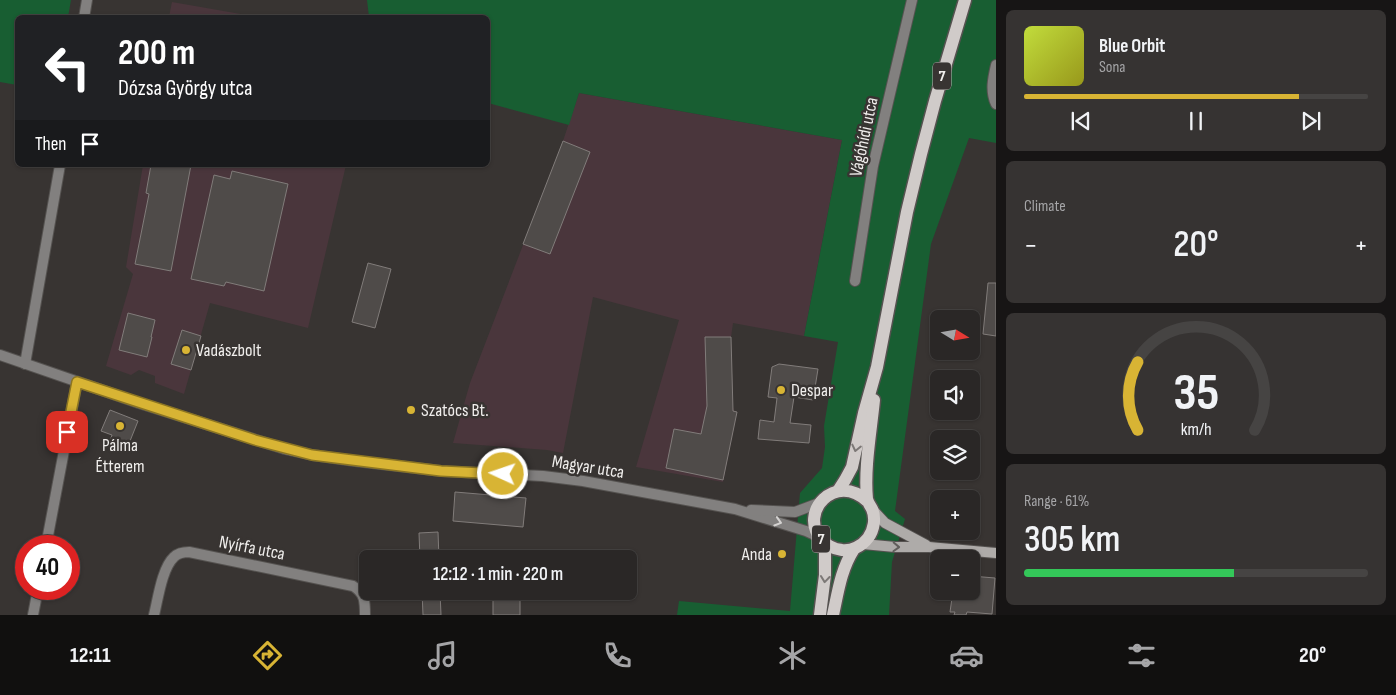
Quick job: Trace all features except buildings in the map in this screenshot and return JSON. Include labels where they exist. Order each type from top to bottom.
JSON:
[{"type":"main road","name":"7","points":[[820,615],[826,575],[822,540],[814,520],[819,504],[831,493],[838,491],[852,467],[877,367],[912,192],[935,100],[965,0]]},
{"type":"main road","name":"7","points":[[832,615],[847,560],[869,537],[873,528],[874,518],[870,505],[867,470],[877,367]]},
{"type":"main road","points":[[838,491],[851,491],[863,496],[885,523],[929,547]]},
{"type":"main road","name":"7","points":[[822,540],[838,550],[858,547]]},
{"type":"main road","points":[[858,547],[929,547],[996,553]]},
{"type":"street","points":[[84,15],[87,0]]},
{"type":"street","name":"Vágóhídi utca","points":[[854,282],[873,166],[912,0]]},
{"type":"street","points":[[996,65],[992,93],[996,104]]},
{"type":"street","points":[[25,364],[60,167]]},
{"type":"street","name":"Magyar utca","points":[[0,355],[255,440],[312,455],[441,471],[562,477],[735,509],[806,531],[822,540]]},
{"type":"street","points":[[48,535],[77,382]]},
{"type":"street","name":"Magyar utca","points":[[735,509],[795,512],[819,504]]},
{"type":"street","name":"Nyírfa utca","points":[[154,615],[169,563],[178,554],[189,552],[353,586],[362,592],[365,615]]},
{"type":"street","points":[[33,615],[36,600]]},
{"type":"shaded area","points":[[172,2],[246,15],[169,15]]},
{"type":"shaded area","points":[[579,93],[842,140],[804,336],[733,323],[731,337],[733,407],[734,411],[737,412],[723,482],[636,467],[679,320],[593,297],[563,453],[547,450],[453,443],[470,383],[563,141]]},
{"type":"shaded area","points":[[143,167],[346,167],[308,328],[210,303],[184,394],[155,383],[155,376],[139,370],[131,375],[106,366],[133,274],[126,267]]},
{"type":"green space","points":[[0,0],[71,0],[68,15],[15,15],[15,85],[0,82]]},
{"type":"green space","points":[[367,0],[996,0],[996,143],[969,138],[931,244],[895,511],[905,519],[892,562],[889,615],[677,615],[679,601],[790,611],[800,493],[822,468],[825,447],[824,426],[838,342],[804,336],[842,140],[579,93],[569,125],[490,104],[490,15],[369,15]]},
{"type":"place","name":"Vadászbolt","points":[[186,350]]},
{"type":"place","name":"Despar","points":[[781,390]]},
{"type":"place","name":"Szatócs Bt.","points":[[411,410]]},
{"type":"place","name":"Pálma Étterem","points":[[120,426]]},
{"type":"place","name":"Anda","points":[[782,554]]},
{"type":"route","points":[[67,432],[77,382],[255,440],[312,455],[441,471],[503,474]]}]
